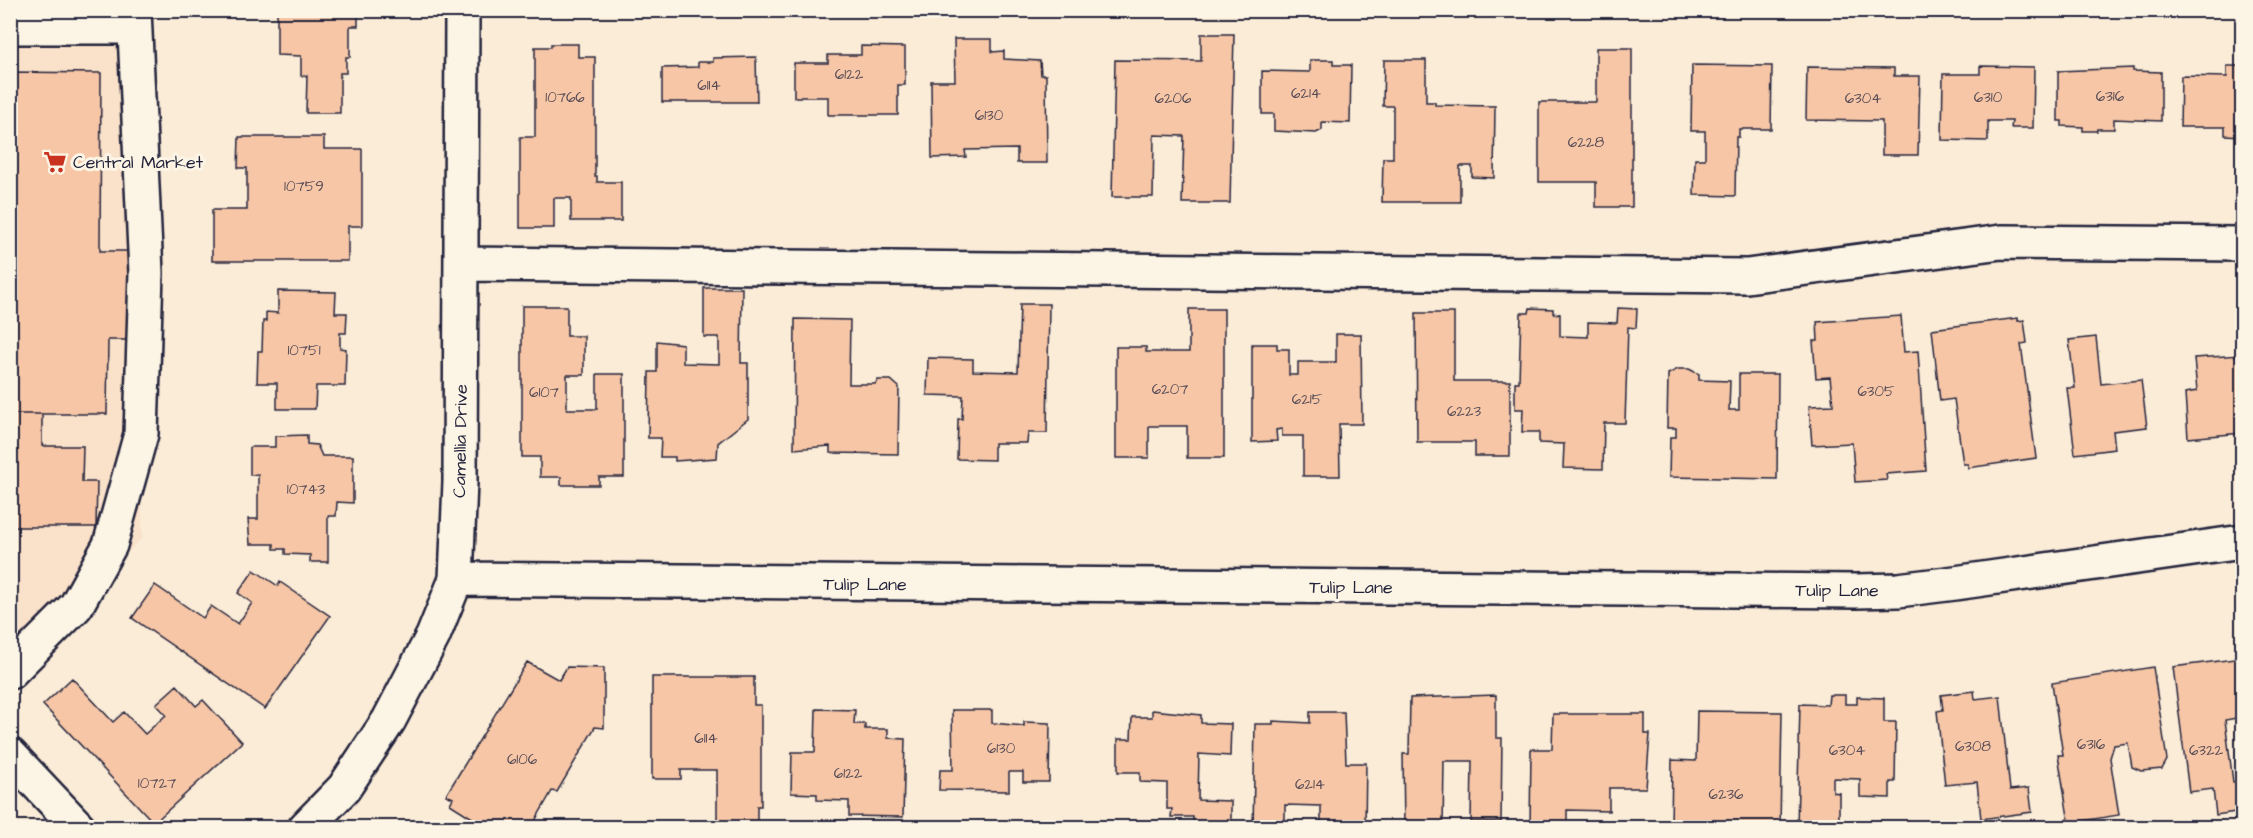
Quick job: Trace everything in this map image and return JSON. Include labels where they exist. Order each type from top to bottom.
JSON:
[{"type":"street","name":"Camellia Drive","points":[[305,828],[344,788],[389,720],[433,636],[456,579],[460,482],[462,10]]},
{"type":"street","points":[[10,27],[134,19],[146,273],[141,435],[110,545],[76,606],[10,672]]},
{"type":"street","points":[[462,264],[1747,276],[2001,242],[2242,244]]},
{"type":"street","name":"Tulip Lane","points":[[456,579],[1867,590],[1955,583],[2242,542]]},
{"type":"street","points":[[10,755],[79,828]]},
{"type":"shaded area","points":[[138,12],[142,538],[11,668],[11,13]]},
{"type":"building","points":[[277,10],[358,10],[358,26],[350,26],[350,57],[346,57],[346,73],[340,73],[340,113],[306,113],[307,76],[301,76],[301,56],[277,55]]},
{"type":"building","points":[[1201,34],[1234,34],[1230,203],[1182,203],[1184,136],[1154,135],[1153,197],[1112,197],[1115,60],[1201,61]]},
{"type":"building","points":[[954,39],[992,39],[992,52],[1004,51],[1004,59],[1040,61],[1041,75],[1046,75],[1047,163],[1017,163],[1017,149],[965,150],[966,157],[932,158],[931,81],[955,81]]},
{"type":"building","points":[[551,44],[578,44],[578,57],[595,57],[595,176],[597,176],[597,182],[621,182],[621,221],[571,221],[571,198],[554,198],[554,228],[520,228],[520,137],[535,137],[535,47],[551,47]]},
{"type":"building","points":[[861,46],[905,47],[905,85],[898,85],[898,115],[828,115],[828,97],[794,97],[794,63],[828,63],[828,55],[861,55]]},
{"type":"building","points":[[1596,48],[1632,48],[1632,207],[1596,207],[1596,182],[1539,182],[1539,102],[1596,102]]},
{"type":"building","points":[[756,57],[757,102],[662,102],[662,68],[698,67],[698,62],[713,62],[713,58]]},
{"type":"building","points":[[1310,60],[1333,60],[1333,65],[1351,65],[1350,123],[1322,122],[1322,130],[1316,133],[1274,131],[1274,114],[1262,114],[1262,71],[1310,72]]},
{"type":"building","points":[[1384,60],[1426,60],[1426,102],[1435,102],[1435,105],[1495,106],[1494,178],[1472,177],[1472,166],[1460,166],[1460,202],[1382,202],[1383,158],[1393,158],[1393,106],[1383,106]]},
{"type":"building","points":[[1692,65],[1772,66],[1771,129],[1739,129],[1739,137],[1736,137],[1735,196],[1694,195],[1695,159],[1705,159],[1705,131],[1691,131]]},
{"type":"building","points":[[1980,66],[2034,67],[2033,128],[2011,128],[2012,121],[1988,121],[1988,141],[1942,140],[1943,74],[1980,74]]},
{"type":"building","points":[[2227,66],[2242,66],[2242,136],[2225,135],[2225,127],[2180,127],[2181,76],[2227,77]]},
{"type":"building","points":[[1807,67],[1894,68],[1894,76],[1920,76],[1918,155],[1882,155],[1882,121],[1806,120]]},
{"type":"building","points":[[2133,68],[2133,71],[2161,72],[2161,121],[2114,119],[2114,129],[2083,131],[2083,127],[2062,126],[2062,121],[2058,121],[2058,71]]},
{"type":"building","name":"Central Market","points":[[10,72],[101,73],[100,251],[137,251],[137,340],[108,340],[107,414],[10,414]]},
{"type":"building","points":[[239,137],[324,137],[324,149],[362,149],[362,226],[348,226],[348,261],[212,261],[212,210],[247,210],[247,168],[238,168]]},
{"type":"building","points":[[704,288],[742,288],[741,363],[748,363],[748,419],[718,443],[717,458],[675,461],[675,457],[660,457],[661,438],[648,438],[649,372],[657,372],[657,341],[683,344],[683,363],[719,364],[719,337],[704,337]]},
{"type":"building","points":[[278,291],[336,292],[335,313],[347,313],[346,333],[340,333],[340,348],[346,349],[345,386],[316,386],[315,409],[277,409],[277,383],[257,383],[258,351],[262,351],[263,321],[266,321],[266,312],[278,313]]},
{"type":"building","points":[[1020,304],[1049,304],[1047,433],[1028,433],[1027,443],[994,443],[994,460],[957,459],[958,419],[962,419],[963,396],[927,395],[928,358],[973,359],[973,371],[1018,372]]},
{"type":"building","points":[[522,306],[567,306],[567,336],[584,336],[584,375],[567,375],[567,409],[597,409],[597,374],[624,374],[624,477],[599,477],[599,485],[561,485],[561,477],[540,477],[540,457],[522,457]]},
{"type":"building","points":[[1530,308],[1553,309],[1553,313],[1560,314],[1560,336],[1588,337],[1588,322],[1617,323],[1618,308],[1637,309],[1636,328],[1628,327],[1625,423],[1604,423],[1603,469],[1563,468],[1564,444],[1539,443],[1539,432],[1522,432],[1523,409],[1515,409],[1515,382],[1519,382],[1521,313],[1529,313]]},
{"type":"building","points":[[1189,309],[1224,309],[1224,458],[1187,458],[1187,426],[1149,426],[1149,458],[1116,458],[1116,347],[1146,347],[1146,352],[1189,352]]},
{"type":"building","points":[[1416,313],[1454,313],[1454,381],[1510,381],[1510,456],[1475,456],[1475,442],[1417,442]]},
{"type":"building","points":[[1901,316],[1904,352],[1918,351],[1926,471],[1886,474],[1887,480],[1855,482],[1852,443],[1812,445],[1809,406],[1833,405],[1830,377],[1816,378],[1813,341],[1818,341],[1817,322]]},
{"type":"building","points":[[2018,318],[2018,321],[2024,320],[2027,343],[2021,344],[2036,458],[1968,468],[1968,464],[1963,464],[1954,399],[1940,401],[1932,329]]},
{"type":"building","points":[[795,319],[850,320],[849,384],[875,384],[878,380],[891,380],[899,387],[898,454],[830,453],[830,446],[794,449]]},
{"type":"building","points":[[1336,334],[1361,334],[1362,424],[1339,424],[1340,476],[1303,476],[1303,436],[1282,436],[1282,429],[1276,430],[1277,441],[1252,442],[1252,344],[1277,344],[1277,349],[1289,349],[1289,375],[1298,375],[1298,362],[1336,362]]},
{"type":"building","points":[[2096,337],[2101,384],[2141,380],[2147,427],[2113,431],[2115,449],[2075,454],[2067,388],[2075,388],[2069,340]]},
{"type":"building","points":[[2242,355],[2242,433],[2188,438],[2185,393],[2197,391],[2194,358]]},
{"type":"building","points":[[1678,369],[1689,369],[1699,374],[1699,380],[1730,381],[1729,410],[1739,410],[1739,374],[1778,374],[1777,479],[1669,477],[1670,437],[1676,437],[1676,428],[1667,428],[1668,374]]},
{"type":"building","points":[[10,414],[42,414],[42,446],[83,446],[82,482],[97,482],[96,527],[10,527]]},
{"type":"building","points":[[307,435],[307,444],[317,445],[322,456],[353,456],[353,503],[337,502],[336,516],[328,516],[328,562],[310,562],[310,555],[285,554],[285,549],[274,549],[274,544],[250,544],[248,519],[258,519],[258,474],[250,475],[250,447],[275,447],[275,436]]},
{"type":"building","points":[[254,570],[278,586],[280,582],[330,616],[265,709],[132,618],[155,585],[203,618],[211,606],[238,624],[252,603],[238,593]]},
{"type":"building","points":[[2242,658],[2242,717],[2225,720],[2233,782],[2242,781],[2242,811],[2216,815],[2213,789],[2189,792],[2173,667]]},
{"type":"building","points":[[527,662],[559,680],[567,667],[604,668],[604,728],[595,727],[557,792],[552,791],[535,821],[545,828],[488,828],[450,804],[453,798],[446,795]]},
{"type":"building","points":[[2153,667],[2167,760],[2162,769],[2141,771],[2132,767],[2128,743],[2114,745],[2110,758],[2119,815],[2069,823],[2058,755],[2063,755],[2052,683]]},
{"type":"building","points":[[652,677],[754,677],[754,705],[761,705],[761,806],[757,806],[757,828],[717,828],[717,770],[681,770],[681,779],[652,779]]},
{"type":"building","points":[[72,678],[113,722],[124,712],[145,734],[166,715],[156,704],[177,685],[196,706],[203,700],[242,742],[154,823],[43,705]]},
{"type":"building","points":[[1974,691],[1975,699],[2000,696],[2010,790],[2029,788],[2032,812],[1981,819],[1977,782],[1945,785],[1937,711],[1943,710],[1941,695]]},
{"type":"building","points":[[1496,695],[1496,738],[1502,738],[1501,822],[1471,822],[1472,761],[1444,761],[1443,828],[1404,828],[1403,754],[1409,754],[1410,698]]},
{"type":"building","points":[[1829,695],[1845,695],[1845,704],[1857,704],[1857,697],[1884,698],[1884,722],[1896,722],[1895,782],[1890,782],[1890,798],[1860,797],[1860,779],[1833,778],[1833,792],[1839,793],[1839,828],[1797,828],[1800,704],[1828,705]]},
{"type":"building","points":[[816,709],[855,710],[854,724],[865,724],[865,729],[888,729],[888,738],[905,739],[903,817],[849,816],[849,801],[817,800],[817,794],[791,793],[792,752],[815,752]]},
{"type":"building","points":[[952,710],[992,710],[992,723],[1024,726],[1024,722],[1050,723],[1049,782],[1023,782],[1023,772],[1009,772],[1009,791],[939,790],[940,770],[953,770]]},
{"type":"building","points":[[1152,710],[1201,715],[1201,723],[1231,724],[1230,756],[1199,754],[1198,800],[1231,801],[1231,828],[1193,828],[1193,817],[1171,817],[1172,809],[1167,809],[1167,783],[1140,782],[1140,772],[1118,772],[1118,739],[1131,739],[1132,717],[1152,717]]},
{"type":"building","points":[[1697,711],[1782,712],[1780,828],[1671,828],[1672,760],[1696,761]]},
{"type":"building","points":[[1310,712],[1344,712],[1346,763],[1366,763],[1365,828],[1321,828],[1321,806],[1285,805],[1285,828],[1253,828],[1255,724],[1273,724],[1273,721],[1310,723]]},
{"type":"building","points":[[1553,714],[1645,714],[1645,734],[1650,734],[1646,788],[1609,788],[1609,811],[1567,810],[1567,825],[1559,825],[1559,828],[1530,828],[1531,749],[1552,749]]},
{"type":"place","name":"Central Market","points":[[55,162]]}]
